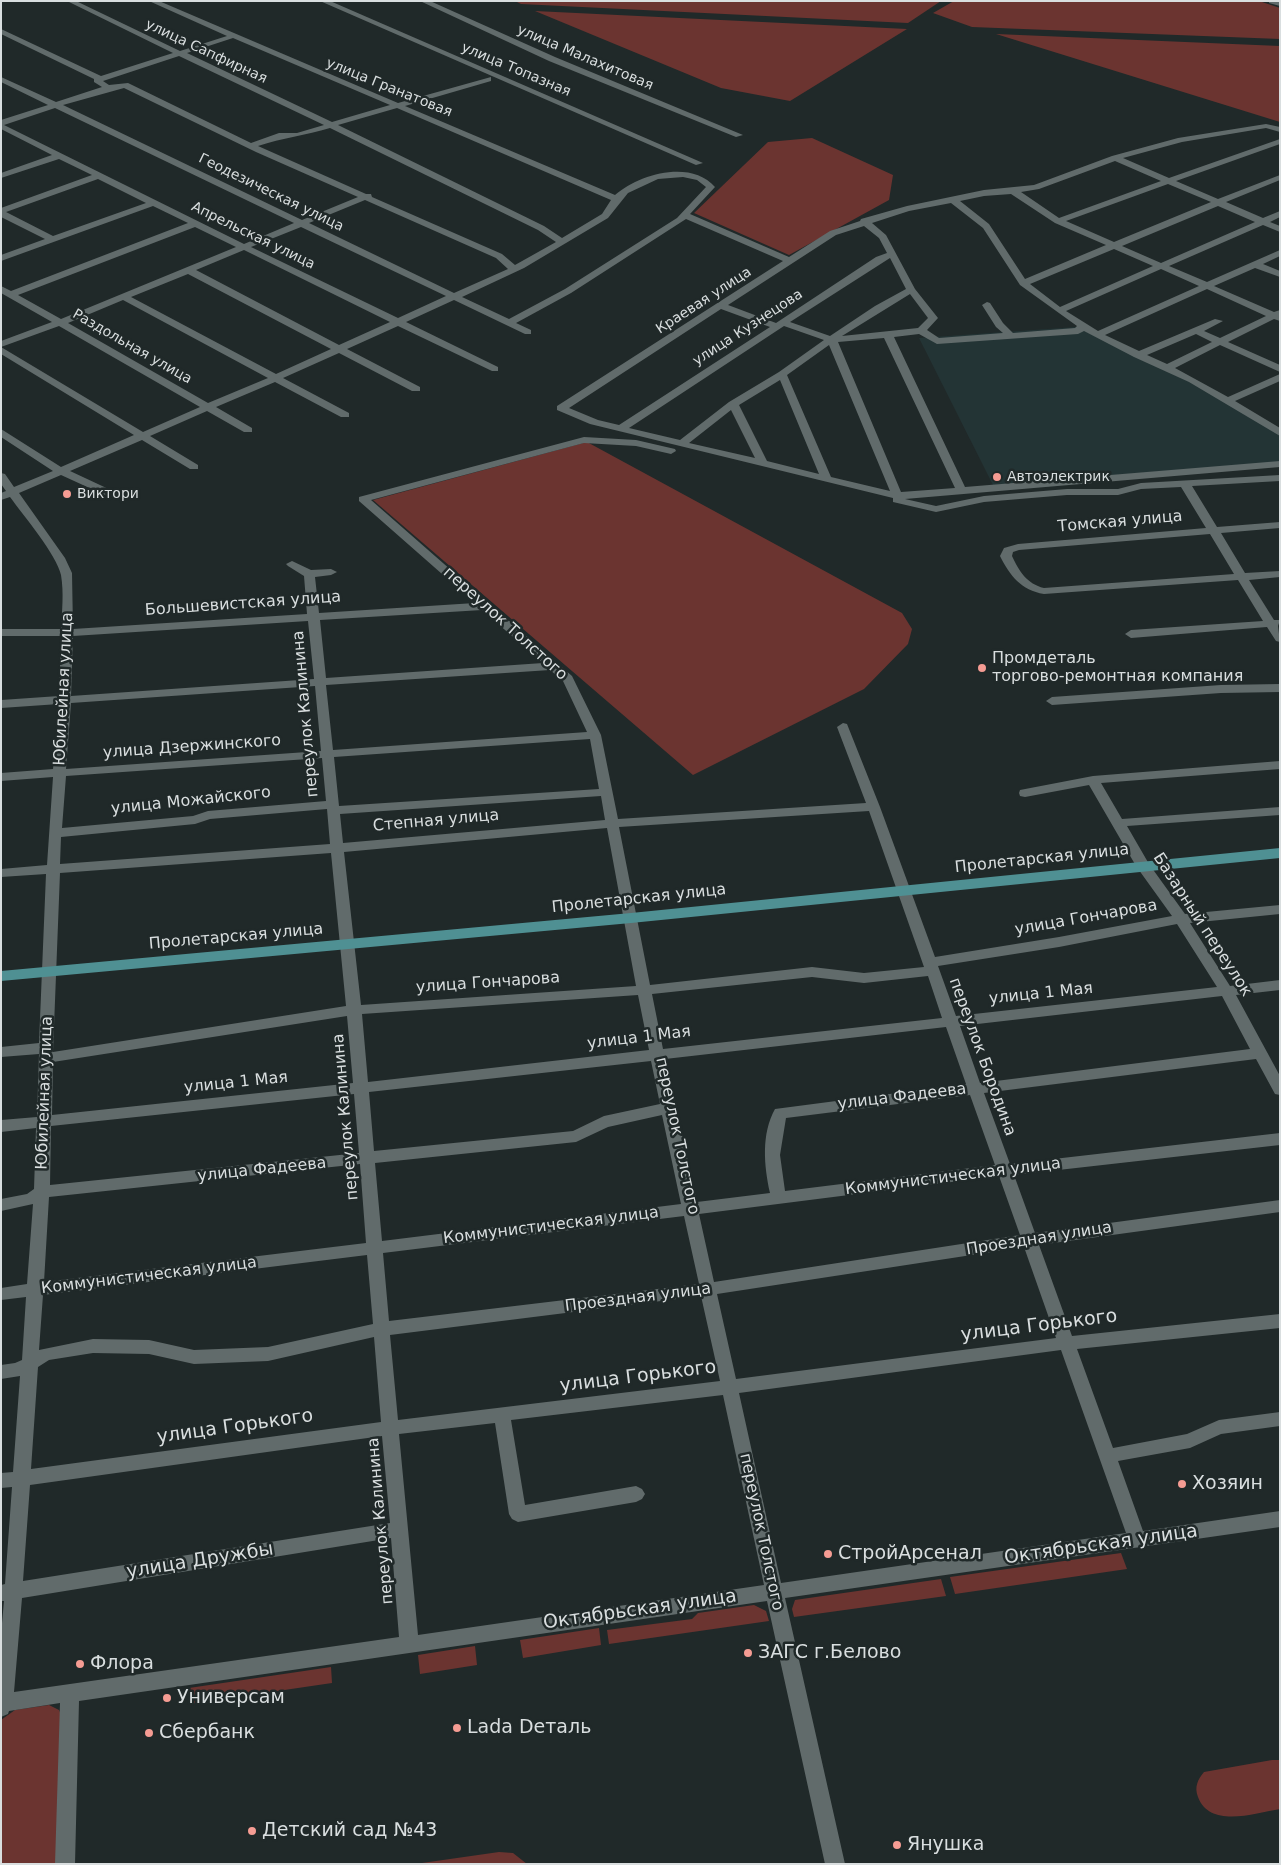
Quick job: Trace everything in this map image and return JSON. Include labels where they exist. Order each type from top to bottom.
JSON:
[{"type":"main road","name":"Пролетарская улица","points":[[1,976],[631,918],[1280,853]]},
{"type":"street","name":"улица Сапфирная","points":[[70,1],[331,125],[541,228],[562,242]]},
{"type":"street","name":"улица Гранатовая","points":[[152,1],[396,107],[466,133],[616,199]]},
{"type":"street","name":"улица Топазная","points":[[323,1],[699,162]]},
{"type":"street","name":"улица Малахитовая","points":[[423,1],[552,59],[739,135]]},
{"type":"street","points":[[1272,1],[1280,4]]},
{"type":"street","points":[[1,31],[98,78],[97,80],[108,88]]},
{"type":"street","points":[[97,80],[235,36]]},
{"type":"street","name":"Геодезическая улица","points":[[1,79],[528,332]]},
{"type":"street","points":[[251,146],[282,135],[297,135],[488,79]]},
{"type":"street","points":[[1,125],[53,104],[125,85],[251,146],[368,196],[499,256],[510,263],[513,270]]},
{"type":"street","name":"Краевая улица","points":[[621,429],[594,422],[561,408],[833,233],[907,209],[984,193],[1036,187],[1115,158],[1181,140],[1280,122]]},
{"type":"street","name":"Апрельская улица","points":[[1,125],[58,156],[195,224],[400,321],[495,369]]},
{"type":"street","points":[[1266,126],[1280,130]]},
{"type":"street","points":[[1058,221],[1280,141]]},
{"type":"street","points":[[1,176],[58,156]]},
{"type":"street","points":[[1115,158],[1280,229]]},
{"type":"street","points":[[7,494],[275,378],[513,270],[605,216],[616,199],[625,191],[657,176],[684,174],[700,178],[711,187],[686,215],[568,291],[509,323]]},
{"type":"street","points":[[1,212],[98,176]]},
{"type":"street","points":[[1023,283],[1280,177]]},
{"type":"street","points":[[1013,191],[1058,221],[1278,316]]},
{"type":"street","points":[[1,344],[62,322],[368,196]]},
{"type":"street","points":[[953,200],[986,226],[1023,283],[1060,310],[1097,334],[1137,355],[1193,380],[1280,433]]},
{"type":"street","points":[[1,258],[153,203]]},
{"type":"street","points":[[1,212],[52,239]]},
{"type":"street","points":[[1060,310],[1280,214]]},
{"type":"street","points":[[686,215],[791,261]]},
{"type":"street","points":[[864,222],[883,237],[911,290],[933,318],[921,331]]},
{"type":"street","points":[[12,294],[195,224]]},
{"type":"street","points":[[1097,334],[1280,253]]},
{"type":"street","name":"улица Кузнецова","points":[[621,429],[879,259],[892,254]]},
{"type":"street","points":[[1254,264],[1280,274]]},
{"type":"street","points":[[188,270],[416,389]]},
{"type":"street","name":"Раздольная улица","points":[[1,289],[62,322],[248,430]]},
{"type":"street","points":[[681,444],[733,404],[782,374],[878,308],[911,290]]},
{"type":"street","points":[[123,296],[345,415]]},
{"type":"street","points":[[722,306],[832,340],[921,331],[937,341],[1078,331],[1083,326]]},
{"type":"street","points":[[986,306],[999,325],[1011,336]]},
{"type":"street","points":[[1166,368],[1278,316]]},
{"type":"street","points":[[1137,355],[1218,321]]},
{"type":"street","points":[[1196,331],[1280,369]]},
{"type":"street","points":[[888,335],[962,489]]},
{"type":"street","points":[[832,340],[897,496]]},
{"type":"street","points":[[1,350],[194,466]]},
{"type":"street","points":[[782,374],[826,477]]},
{"type":"street","points":[[1228,401],[1280,377]]},
{"type":"street","points":[[733,404],[762,462]]},
{"type":"street","points":[[621,429],[826,477],[897,496],[962,489],[1280,464]]},
{"type":"street","points":[[1,432],[59,470],[111,494]]},
{"type":"street","name":"переулок Толстого","points":[[834,1864],[669,1108],[595,735],[568,679],[363,499],[568,443],[602,439],[636,443],[936,509],[984,499],[1067,492],[1118,492],[1141,486],[1185,484]]},
{"type":"street","name":"Юбилейная улица","points":[[1,476],[7,494],[49,542],[66,573],[67,632],[65,700],[54,832],[42,1192],[31,1362],[8,1592],[2,1704]]},
{"type":"street","points":[[1280,478],[1185,484],[1241,578],[1275,623],[1280,639]]},
{"type":"street","name":"Томская улица","points":[[1241,578],[1044,591],[1027,586],[1010,566],[1006,556],[1008,550],[1018,547],[1280,525]]},
{"type":"street","points":[[292,564],[309,574],[331,572]]},
{"type":"street","name":"переулок Калинина","points":[[309,574],[315,615],[332,808],[348,944],[409,1643]]},
{"type":"street","points":[[1241,578],[1280,574]]},
{"type":"street","name":"Большевистская улица","points":[[1,632],[67,632],[315,615],[486,606]]},
{"type":"street","points":[[1131,634],[1275,623]]},
{"type":"street","points":[[1,704],[553,666]]},
{"type":"street","points":[[1052,701],[1221,689],[1280,688]]},
{"type":"street","name":"переулок Бородина","points":[[843,727],[874,806],[1137,1540]]},
{"type":"street","name":"улица Дзержинского","points":[[1,777],[595,735]]},
{"type":"street","points":[[1025,792],[1093,780],[1280,765]]},
{"type":"street","name":"Базарный переулок","points":[[1093,780],[1123,823],[1143,866],[1181,919],[1268,1059],[1280,1090]]},
{"type":"street","name":"улица Можайского","points":[[54,832],[195,820],[208,815],[606,792]]},
{"type":"street","name":"Степная улица","points":[[1,873],[337,848],[612,822],[874,806]]},
{"type":"street","points":[[1123,823],[1280,811]]},
{"type":"street","name":"улица Гончарова","points":[[1,1052],[46,1053],[354,1010],[645,990],[812,972],[864,978],[1181,919],[1280,910]]},
{"type":"street","name":"улица 1 Мая","points":[[1,1126],[360,1088],[1280,985]]},
{"type":"street","name":"улица Фадеева","points":[[779,1198],[771,1154],[775,1127],[780,1113],[975,1087],[1268,1059]]},
{"type":"street","name":"улица Фадеева","points":[[1,1205],[31,1199],[42,1192],[576,1136],[604,1122],[669,1108]]},
{"type":"street","name":"Коммунистическая улица","points":[[1,1294],[1004,1170],[1280,1139]]},
{"type":"street","name":"Проездная улица","points":[[1,1372],[18,1370],[46,1354],[93,1346],[149,1346],[194,1357],[268,1354],[382,1329],[709,1289],[1030,1240],[1280,1206]]},
{"type":"street","name":"улица Горького","points":[[1,1481],[390,1428],[731,1388],[1066,1343],[1280,1321]]},
{"type":"street","points":[[502,1415],[518,1514],[636,1494]]},
{"type":"street","points":[[1107,1456],[1190,1441],[1219,1427],[1280,1419]]},
{"type":"street","name":"Октябрьская улица","points":[[2,1704],[409,1643],[1280,1519]]},
{"type":"street","name":"улица Дружбы","points":[[8,1592],[399,1529]]},
{"type":"street","points":[[66,1864],[70,1693]]},
{"type":"shaded area","points":[[515,1],[941,1],[908,23],[521,4]]},
{"type":"shaded area","points":[[954,1],[1259,1],[1280,8],[1280,39],[972,27],[933,13]]},
{"type":"shaded area","points":[[535,11],[907,29],[790,101],[721,88]]},
{"type":"shaded area","points":[[996,34],[1280,46],[1280,122]]},
{"type":"shaded area","points":[[812,138],[893,175],[889,200],[789,255],[694,213],[768,142]]},
{"type":"shaded area","points":[[1076,327],[1191,380],[1280,435],[1280,462],[993,485],[919,338]]},
{"type":"shaded area","points":[[587,442],[902,613],[912,629],[908,644],[864,689],[693,775],[373,500]]},
{"type":"shaded area","points":[[1121,1553],[1127,1569],[955,1594],[950,1577]]},
{"type":"shaded area","points":[[941,1579],[946,1596],[794,1617],[792,1609],[795,1600]]},
{"type":"shaded area","points":[[754,1605],[766,1611],[769,1621],[609,1644],[607,1630],[692,1619],[698,1613]]},
{"type":"shaded area","points":[[599,1628],[601,1645],[523,1658],[520,1640]]},
{"type":"shaded area","points":[[475,1646],[477,1665],[420,1674],[418,1655]]},
{"type":"shaded area","points":[[331,1667],[332,1683],[189,1704],[189,1688]]},
{"type":"shaded area","points":[[49,1705],[59,1710],[63,1719],[59,1864],[1,1864],[1,1720],[15,1710]]},
{"type":"shaded area","points":[[1280,1760],[1280,1809],[1246,1815],[1223,1816],[1212,1813],[1204,1807],[1198,1797],[1197,1783],[1204,1772]]},
{"type":"shaded area","points":[[499,1852],[513,1853],[527,1864],[415,1864]]},
{"type":"place","name":"Автоэлектрик","points":[[997,477]]},
{"type":"place","name":"Виктори","points":[[67,494]]},
{"type":"place","name":"Промдеталь торгово-ремонтная компания","points":[[982,668]]},
{"type":"place","name":"Хозяин","points":[[1182,1484]]},
{"type":"place","name":"СтройАрсенал","points":[[828,1554]]},
{"type":"place","name":"ЗАГС г.Белово","points":[[748,1653]]},
{"type":"place","name":"Флора","points":[[80,1664]]},
{"type":"place","name":"Универсам","points":[[167,1698]]},
{"type":"place","name":"Lada Dеталь","points":[[457,1728]]},
{"type":"place","name":"Сбербанк","points":[[149,1733]]},
{"type":"place","name":"Детский сад №43","points":[[252,1831]]},
{"type":"place","name":"Янушка","points":[[897,1845]]}]
